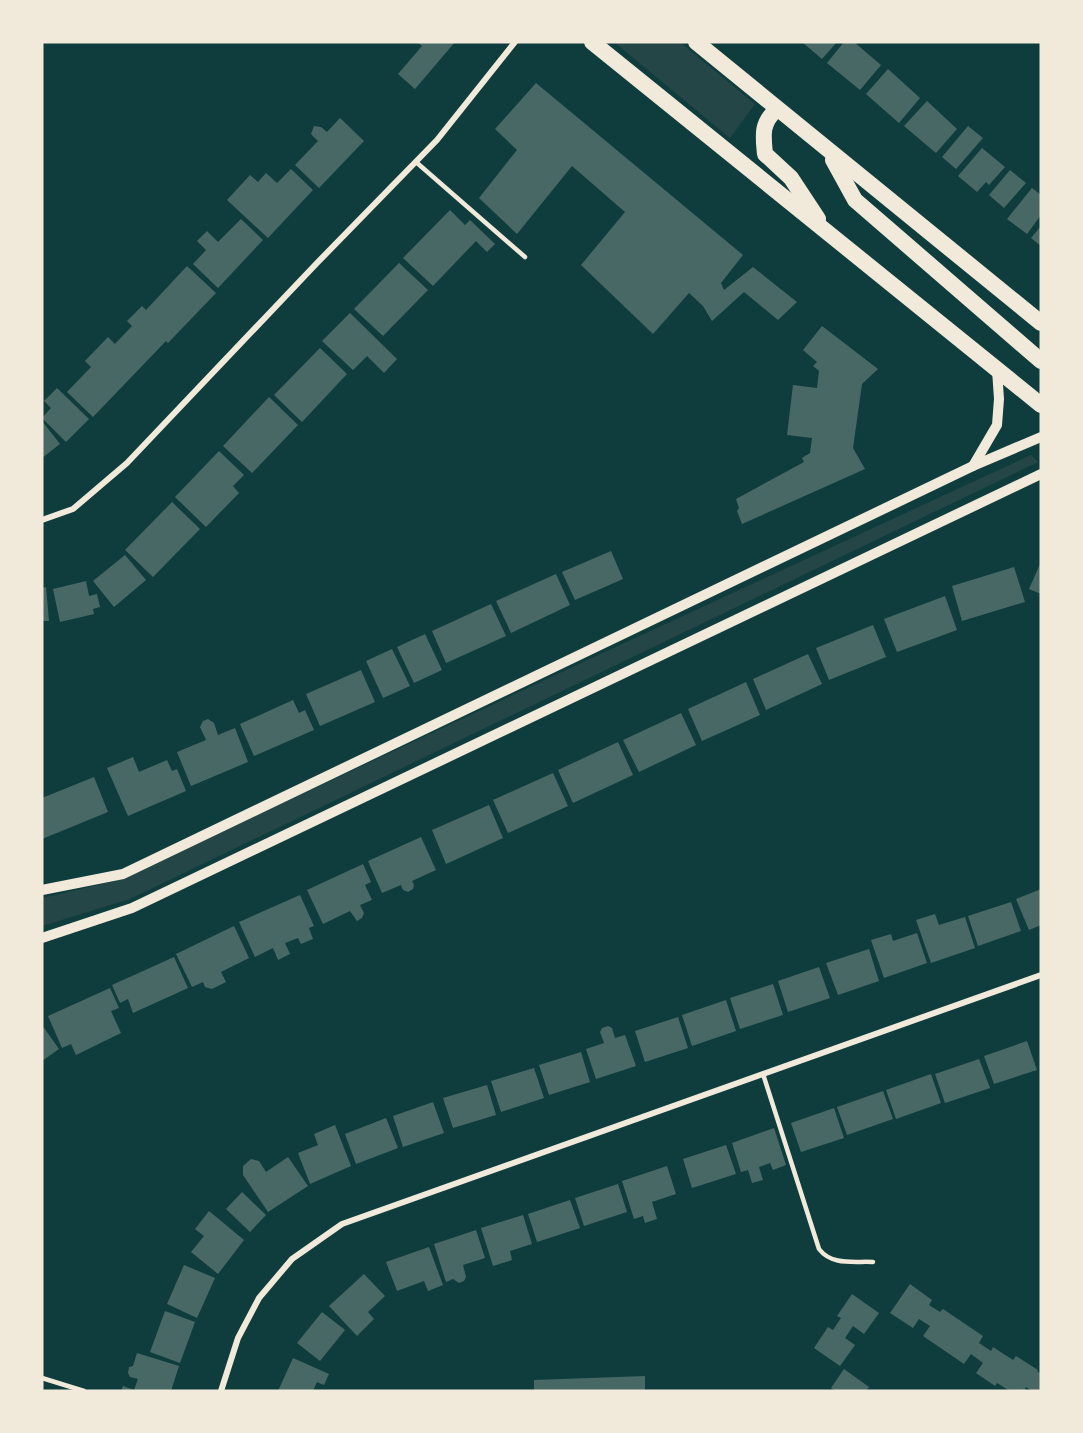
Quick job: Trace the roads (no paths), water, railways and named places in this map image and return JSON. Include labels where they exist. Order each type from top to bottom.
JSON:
[{"type":"highway","points":[[592,42],[1041,405]]},
{"type":"highway","points":[[696,42],[1041,323]]},
{"type":"highway","points":[[777,109],[768,118],[763,135],[765,154],[790,178],[829,234]]},
{"type":"highway","points":[[828,151],[855,200],[1041,361]]},
{"type":"street","points":[[42,520],[73,509],[127,463],[437,140],[515,42]]},
{"type":"street","points":[[973,466],[997,424],[999,399],[997,370]]},
{"type":"street","points":[[42,890],[123,874],[973,466],[1041,437]]},
{"type":"street","points":[[42,938],[132,908],[1041,474]]},
{"type":"street","points":[[220,1391],[238,1338],[260,1298],[292,1259],[342,1224],[1041,975]]},
{"type":"lane","points":[[416,162],[525,256]]},
{"type":"lane","points":[[763,1074],[819,1249],[834,1261],[873,1262]]},
{"type":"lane","points":[[42,1378],[84,1391]]}]
